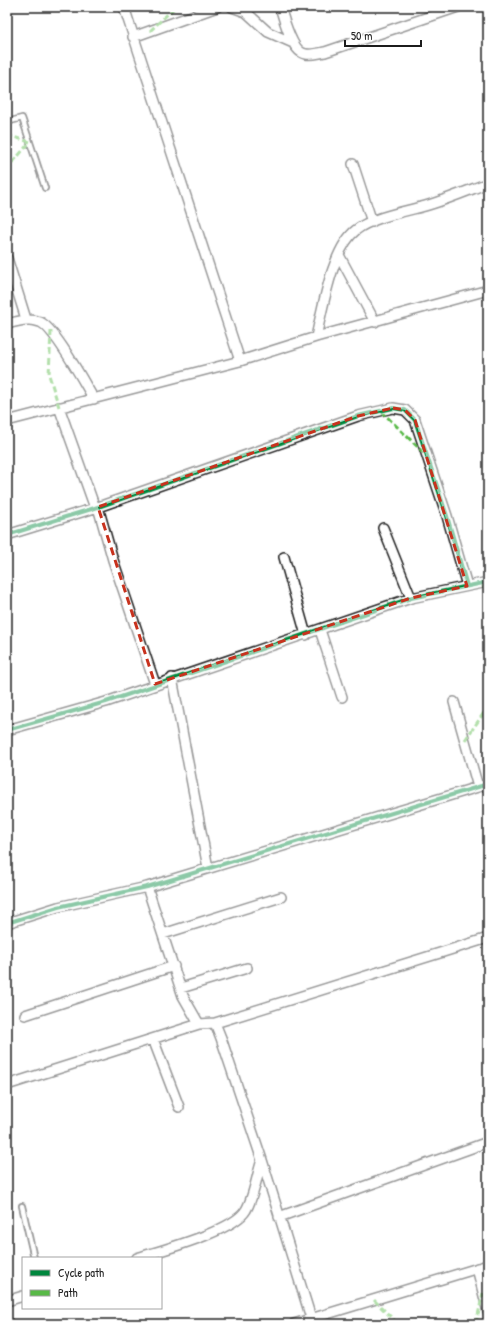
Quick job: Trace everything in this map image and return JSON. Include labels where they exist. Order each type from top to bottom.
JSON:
[{"type":"street","points":[[124,7],[240,361]]},
{"type":"street","points":[[133,37],[217,7]]},
{"type":"street","points":[[232,7],[246,12],[268,32],[293,43]]},
{"type":"street","points":[[280,7],[296,49],[306,54],[325,52],[458,7]]},
{"type":"street","points":[[353,164],[372,222]]},
{"type":"street","points":[[316,337],[327,286],[343,245],[356,229],[372,222],[426,206],[488,183]]},
{"type":"street","points":[[339,255],[375,322]]},
{"type":"street","points":[[7,258],[26,319]]},
{"type":"street","points":[[7,421],[240,361],[316,337],[488,290]]},
{"type":"street","points":[[7,324],[26,319],[42,322],[54,334],[94,398]]},
{"type":"street","points":[[58,407],[96,508],[155,684]]},
{"type":"street","points":[[7,535],[96,508],[358,416],[393,408],[405,410],[415,420],[447,516],[467,586]]},
{"type":"street","points":[[383,528],[410,598]]},
{"type":"street","points":[[284,557],[306,635]]},
{"type":"street","points":[[7,730],[106,702],[172,678],[306,635],[410,598],[488,582]]},
{"type":"street","points":[[320,630],[342,697]]},
{"type":"street","points":[[172,678],[208,868]]},
{"type":"street","points":[[454,702],[478,787]]},
{"type":"street","points":[[7,922],[58,907],[147,887],[488,784]]},
{"type":"street","points":[[147,887],[181,988],[199,1024]]},
{"type":"street","points":[[163,934],[281,897]]},
{"type":"street","points":[[7,1085],[199,1024],[215,1023],[488,938]]},
{"type":"street","points":[[25,1015],[174,966]]},
{"type":"street","points":[[181,988],[247,968]]},
{"type":"street","points":[[215,1023],[262,1160],[311,1318]]},
{"type":"street","points":[[153,1039],[179,1107]]},
{"type":"street","points":[[279,1217],[488,1142]]},
{"type":"street","points":[[140,1257],[227,1226],[239,1219],[246,1209],[262,1160]]},
{"type":"street","points":[[294,1324],[488,1265]]},
{"type":"street","points":[[477,1268],[488,1312]]},
{"type":"street","points":[[7,1301],[22,1296]]},
{"type":"lane","points":[[7,122],[22,118],[44,188]]},
{"type":"lane","points":[[22,1206],[34,1257]]},
{"type":"highlighted area","points":[[393,408],[405,410],[415,420],[467,586],[411,598],[155,684],[98,507],[358,416]]},
{"type":"marked path","points":[[150,31],[175,7]]},
{"type":"marked path","points":[[7,135],[30,142],[7,169]]},
{"type":"marked path","points":[[51,331],[49,375],[59,407]]},
{"type":"marked path","points":[[381,411],[424,453]]},
{"type":"marked path","points":[[481,583],[488,594]]},
{"type":"marked path","points":[[465,740],[488,707]]},
{"type":"marked path","points":[[476,1324],[483,1293]]},
{"type":"marked path","points":[[374,1300],[398,1324]]},
{"type":"cycle path","points":[[7,535],[98,507],[358,416],[393,408],[405,410],[415,420],[447,516],[467,586]]},
{"type":"cycle path","points":[[7,730],[106,702],[411,598],[488,582]]},
{"type":"cycle path","points":[[7,923],[58,907],[147,887],[488,784]]}]
